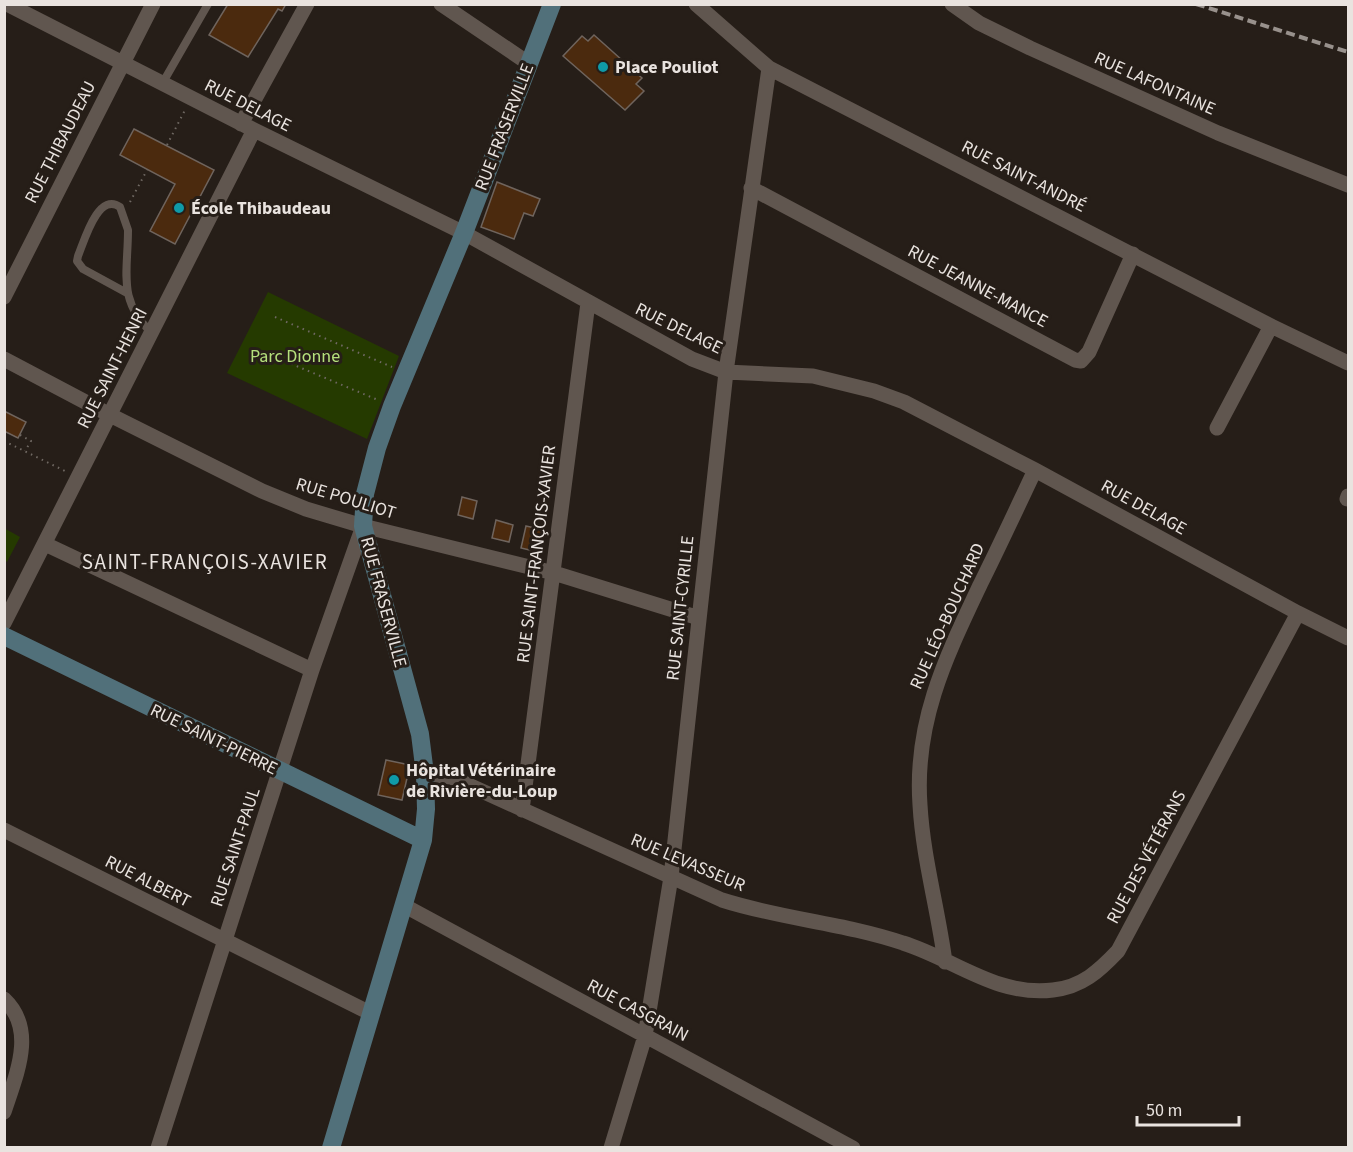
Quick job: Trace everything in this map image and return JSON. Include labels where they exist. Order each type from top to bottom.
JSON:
[{"type":"main road","name":"RUE FRASERVILLE","points":[[331,1148],[370,1013],[405,906],[423,840],[426,808],[420,734],[363,526],[368,482],[392,406],[464,233],[552,4]]},
{"type":"main road","name":"RUE SAINT-PIERRE","points":[[4,636],[423,840]]},
{"type":"street","name":"RUE DELAGE","points":[[7,4],[162,84],[464,233],[692,359],[726,372],[813,376],[874,391],[904,402],[1348,638]]},
{"type":"street","name":"RUE THIBAUDEAU","points":[[4,297],[153,4]]},
{"type":"street","name":"RUE SAINT-HENRI","points":[[4,623],[152,333],[307,4]]},
{"type":"street","points":[[441,4],[528,63]]},
{"type":"street","name":"RUE SAINT-ANDRÉ","points":[[696,4],[769,68],[1271,326],[1348,363]]},
{"type":"street","name":"RUE LAFONTAINE","points":[[952,4],[979,23],[1009,38],[1218,133],[1348,185]]},
{"type":"street","name":"RUE SAINT-CYRILLE","points":[[611,1148],[645,1036],[671,877],[726,372],[769,68]]},
{"type":"street","name":"RUE JEANNE-MANCE","points":[[751,188],[1075,360],[1081,361],[1089,352],[1133,254]]},
{"type":"street","name":"RUE SAINT-FRANÇOIS-XAVIER","points":[[522,810],[588,303]]},
{"type":"street","points":[[1217,428],[1271,326]]},
{"type":"street","name":"RUE POULIOT","points":[[4,359],[110,415],[262,490],[306,509],[363,526],[554,573],[699,618]]},
{"type":"street","name":"RUE LÉO-BOUCHARD","points":[[945,962],[925,852],[920,803],[920,760],[925,722],[938,678],[1035,470]]},
{"type":"street","name":"RUE SAINT-PAUL","points":[[158,1148],[312,670],[363,526]]},
{"type":"street","points":[[45,544],[312,670]]},
{"type":"street","name":"RUE DES VÉTÉRANS","points":[[945,962],[992,983],[1026,990],[1053,990],[1075,984],[1096,973],[1118,951],[1298,613]]},
{"type":"street","name":"RUE LEVASSEUR","points":[[425,774],[451,777],[722,900],[756,911],[856,930],[905,943],[945,962]]},
{"type":"street","name":"RUE ALBERT","points":[[4,830],[370,1013]]},
{"type":"street","name":"RUE CASGRAIN","points":[[405,906],[853,1148]]},
{"type":"street","points":[[4,999],[17,1014],[22,1051],[4,1112]]},
{"type":"lane","points":[[162,84],[208,4]]},
{"type":"lane","points":[[127,293],[83,269],[77,261],[101,208],[111,203],[116,204],[124,214],[128,230],[127,293],[135,316],[152,333]]},
{"type":"path","points":[[167,145],[191,98]]},
{"type":"path","points":[[124,214],[147,170]]},
{"type":"path","points":[[274,317],[405,373]]},
{"type":"path","points":[[258,350],[392,406]]},
{"type":"path","points":[[20,435],[31,441],[25,451]]},
{"type":"path","points":[[4,441],[78,478]]},
{"type":"green space","name":"Parc Dionne","points":[[268,292],[399,356],[367,439],[227,373]]},
{"type":"green space","points":[[4,528],[20,537],[7,562],[5,560]]},
{"type":"building","points":[[228,4],[286,4],[282,11],[278,9],[248,57],[209,35]]},
{"type":"building","name":"Place Pouliot","points":[[594,35],[642,78],[636,84],[644,91],[625,110],[563,56],[582,36],[588,41]]},
{"type":"building","name":"École Thibaudeau","points":[[134,129],[214,170],[175,244],[150,231],[175,184],[120,155]]},
{"type":"building","points":[[497,182],[540,199],[533,216],[524,213],[514,239],[481,227]]},
{"type":"building","points":[[4,411],[26,422],[18,438],[4,431]]},
{"type":"building","points":[[462,497],[477,501],[473,519],[458,515]]},
{"type":"building","points":[[496,520],[513,525],[509,542],[492,538]]},
{"type":"building","points":[[526,526],[544,530],[538,552],[521,548]]},
{"type":"building","name":"Hôpital Vétérinaire de Rivière-du-Loup","points":[[386,760],[410,765],[402,800],[378,795]]},
{"type":"railway","points":[[1196,4],[1348,52]]},
{"type":"place","name":"Place Pouliot","points":[[603,67]]},
{"type":"place","name":"École Thibaudeau","points":[[179,208]]},
{"type":"place","name":"Hôpital Vétérinaire de Rivière-du-Loup","points":[[394,780]]},
{"type":"district","name":"SAINT-FRANÇOIS-XAVIER","points":[[205,562]]}]
